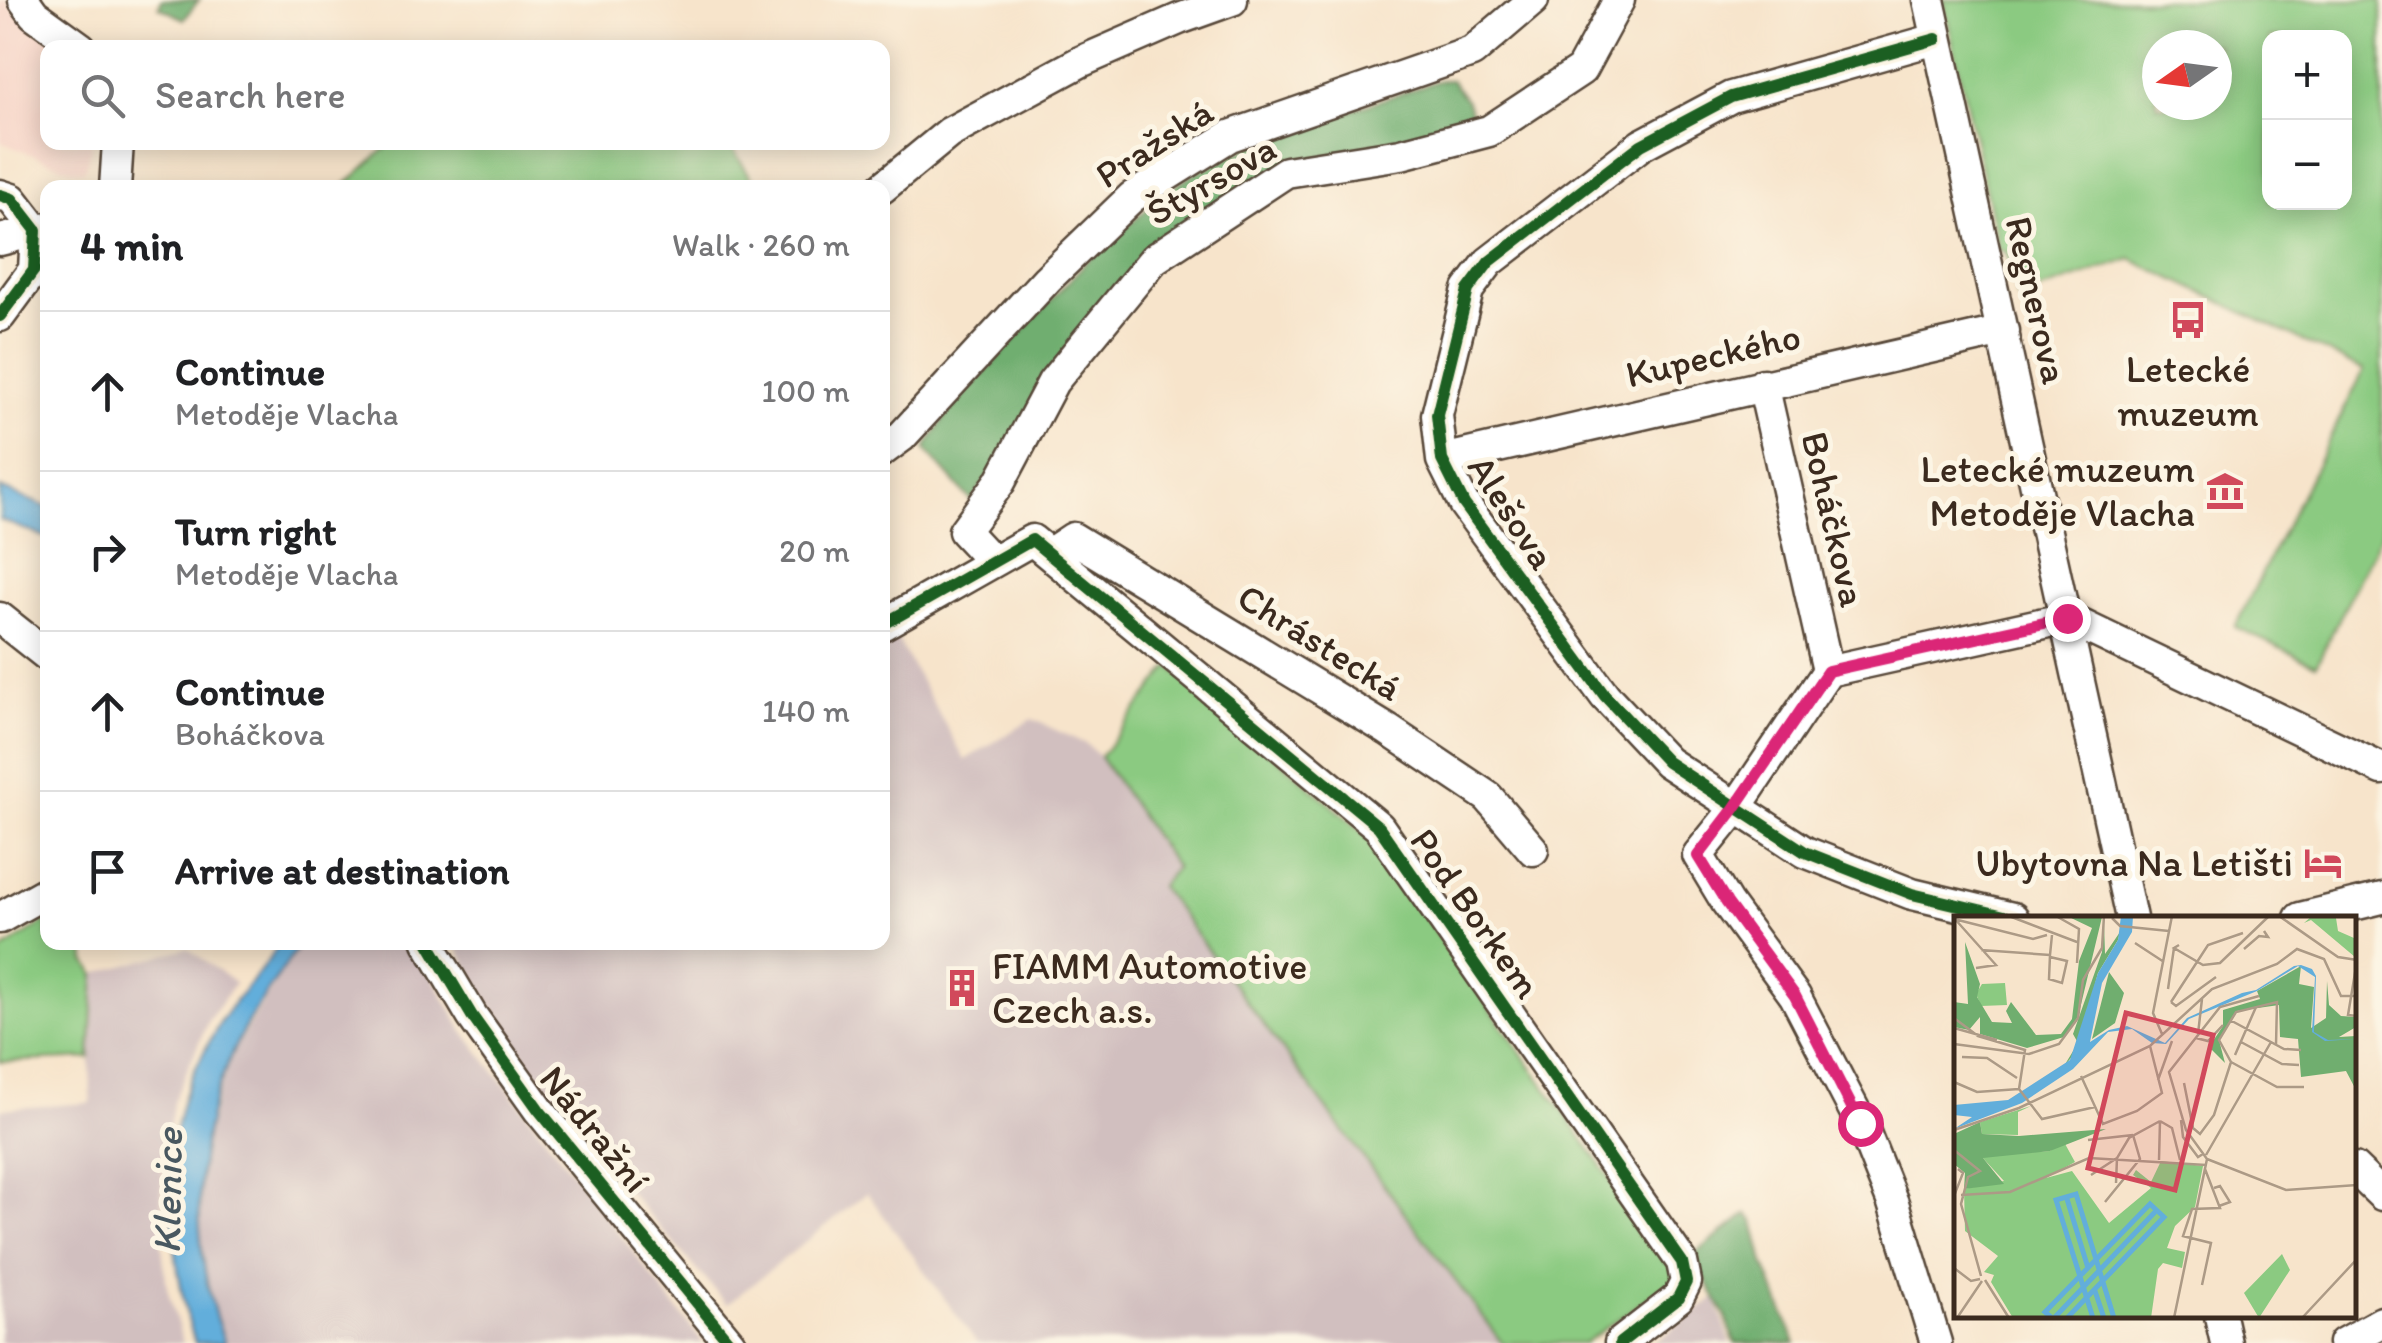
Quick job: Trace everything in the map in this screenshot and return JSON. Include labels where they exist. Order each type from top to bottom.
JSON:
[{"type":"street","points":[[24,0],[34,14],[69,40]]},
{"type":"street","points":[[890,182],[950,134],[1080,62],[1179,18],[1232,0]]},
{"type":"street","name":"Pražská","points":[[890,445],[1046,279],[1132,196],[1230,136],[1472,52],[1534,0]]},
{"type":"street","name":"Štyrsova","points":[[993,562],[964,531],[1000,482],[1053,382],[1154,259],[1286,172],[1401,154],[1490,131],[1581,70],[1619,0]]},
{"type":"street","name":"Regnerova","points":[[1930,0],[2131,916]]},
{"type":"street","name":"Alešova","points":[[1936,38],[1731,96],[1641,145],[1489,262],[1468,290],[1437,415],[1442,460],[1464,504],[1604,696],[1667,762],[1805,852],[1912,894],[2006,916]]},
{"type":"street","points":[[115,180],[117,150]]},
{"type":"street","points":[[0,195],[12,199],[40,227]]},
{"type":"street","points":[[0,240],[40,230]]},
{"type":"street","points":[[0,316],[34,270],[40,239]]},
{"type":"street","name":"Kupeckého","points":[[1442,460],[2004,331]]},
{"type":"street","name":"Boháčkova","points":[[1763,384],[1828,671]]},
{"type":"street","name":"Chrástecká","points":[[1040,547],[1073,538],[1194,610],[1488,797],[1533,850]]},
{"type":"street","points":[[890,621],[993,562],[1040,547]]},
{"type":"street","name":"Pod Borkem","points":[[1040,547],[1379,827],[1682,1262],[1686,1282],[1678,1298],[1620,1343]]},
{"type":"street","points":[[0,618],[40,650]]},
{"type":"street","points":[[1936,1343],[1893,1203],[1845,1090],[1795,996],[1698,856],[1828,671],[2067,618],[2382,769]]},
{"type":"street","points":[[0,918],[40,896]]},
{"type":"street","points":[[2308,916],[2382,898]]},
{"type":"street","name":"Nádražní","points":[[433,950],[472,1016],[538,1110],[730,1343]]},
{"type":"street","points":[[2357,1171],[2382,1196]]},
{"type":"street","points":[[2220,1318],[2226,1343]]},
{"type":"street","points":[[2344,1343],[2382,1322]]},
{"type":"shaded area","points":[[0,0],[8,0],[8,6],[51,40],[40,40],[40,150],[91,150],[84,171],[72,170],[0,142]]},
{"type":"shaded area","points":[[895,636],[965,760],[1032,719],[1086,744],[1100,757],[1177,868],[1160,886],[1502,1343],[977,1343],[867,1193],[727,1304],[573,1128],[475,981],[459,950],[890,950],[890,638]]},
{"type":"shaded area","points":[[190,950],[235,983],[209,1019],[173,1103],[163,1169],[161,1240],[167,1288],[183,1343],[0,1343],[0,1109],[91,1103],[95,974]]},
{"type":"shaded area","points":[[295,950],[417,950],[462,1029],[703,1343],[225,1343],[213,1312],[201,1246],[200,1167],[229,1058]]},
{"type":"shaded area","points":[[1715,1298],[1731,1343],[1654,1343]]},
{"type":"green space","points":[[161,0],[199,0],[184,19],[159,7]]},
{"type":"green space","points":[[1943,0],[2382,0],[2382,533],[2316,665],[2235,627],[2364,370],[2131,259],[2018,298],[2006,252],[1999,250]]},
{"type":"green space","points":[[1440,80],[1451,80],[1475,121],[1434,130],[1408,145],[1282,165],[1149,253],[971,501],[925,449],[948,412],[1086,262],[1169,190],[1195,173],[1273,136]]},
{"type":"green space","points":[[383,150],[733,150],[753,180],[351,180]]},
{"type":"green space","points":[[1170,666],[1369,837],[1680,1277],[1584,1343],[1502,1343],[1160,886],[1176,868],[1100,757]]},
{"type":"green space","points":[[40,925],[40,950],[85,950],[86,961],[95,974],[90,1058],[0,1062],[0,952]]},
{"type":"green space","points":[[1747,1214],[1754,1221],[1764,1263],[1796,1343],[1735,1343],[1725,1315],[1692,1256]]},
{"type":"water","points":[[0,488],[40,504],[40,535],[0,520]]},
{"type":"water","points":[[275,950],[295,950],[236,1044],[216,1094],[201,1165],[199,1202],[205,1273],[225,1343],[195,1343],[176,1257],[172,1194],[175,1133],[184,1096],[203,1053],[227,1012]]},
{"type":"cycle path","points":[[1936,39],[1731,97],[1641,145],[1489,262],[1468,290],[1437,415],[1442,460],[1464,504],[1605,696],[1667,762],[1805,852],[1912,894],[2005,916]]},
{"type":"cycle path","points":[[0,195],[12,199],[36,230],[34,270],[0,316]]},
{"type":"cycle path","points":[[890,620],[1032,540],[1379,827],[1682,1262],[1686,1282],[1678,1298],[1620,1343]]},
{"type":"cycle path","points":[[433,950],[472,1016],[539,1110],[730,1343]]},
{"type":"place","name":"Letecké muzeum","points":[[2188,320]]},
{"type":"place","name":"Letecké muzeum Metoděje Vlacha","points":[[2225,491]]},
{"type":"place","name":"Ubytovna Na Letišti","points":[[2323,863]]},
{"type":"place","name":"FIAMM Automotive Czech a.s.","points":[[962,988]]},
{"type":"route","points":[[1860,1123],[1795,996],[1698,856],[1828,671],[2067,618]]},
{"type":"water label","name":"Klenice","points":[[167,1191]]}]
